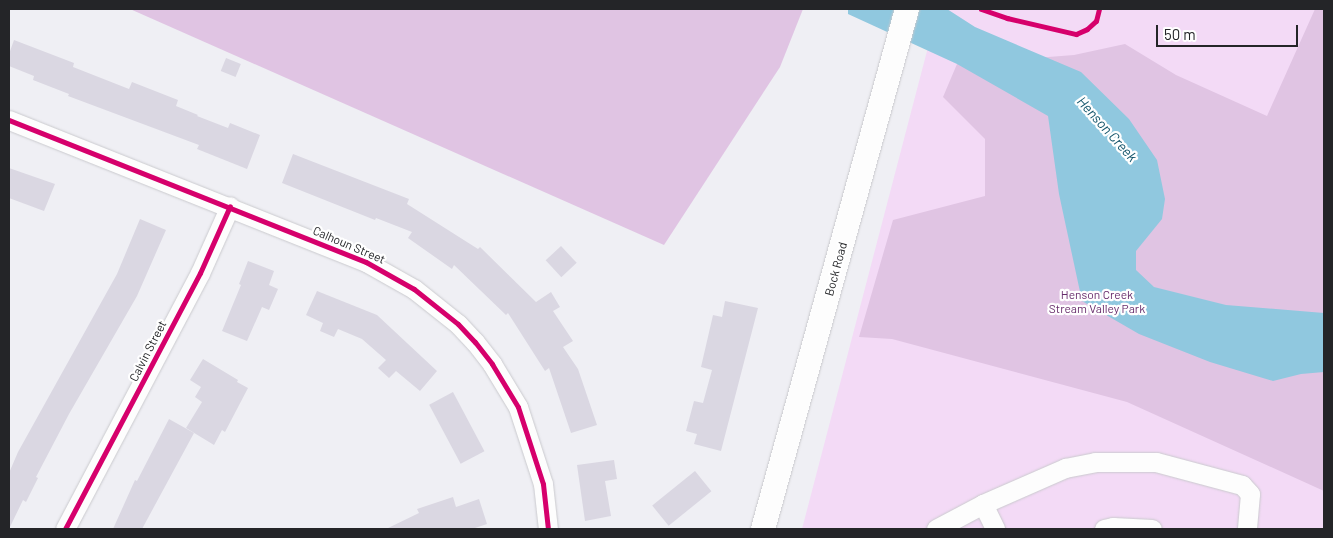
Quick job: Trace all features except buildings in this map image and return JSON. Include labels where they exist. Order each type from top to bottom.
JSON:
[{"type":"main road","name":"Bock Road","points":[[763,529],[907,9]]},
{"type":"street","name":"Calhoun Street","points":[[9,120],[230,206],[388,273],[458,324],[492,364],[518,406],[543,484],[548,529]]},
{"type":"street","name":"Calvin Street","points":[[65,529],[200,272],[230,206]]},
{"type":"street","points":[[936,529],[983,504],[1065,468],[1096,462],[1156,462],[1242,485],[1250,494],[1247,529]]},
{"type":"street","points":[[983,504],[995,529]]},
{"type":"street","points":[[1104,529],[1113,527],[1152,529]]},
{"type":"green space","points":[[130,9],[803,9],[780,67],[664,245]]},
{"type":"green space","name":"Henson Creek Stream Valley Park","points":[[938,9],[1324,9],[1324,529],[802,529]]},
{"type":"green space","name":"Henson Creek Stream Valley Park","points":[[1315,9],[1324,9],[1324,491],[1127,402],[892,339],[859,337],[893,220],[985,196],[985,139],[943,97],[957,64],[1074,55],[1125,44],[1176,75],[1267,116]]},
{"type":"water","name":"Henson Creek","points":[[848,9],[947,9],[975,27],[1081,72],[1129,119],[1157,160],[1165,199],[1162,219],[1136,251],[1136,270],[1154,287],[1226,305],[1324,313],[1324,372],[1301,374],[1273,381],[1210,362],[1139,334],[1082,301],[1059,194],[1048,116],[957,64],[848,14]]},
{"type":"cycle path","points":[[981,9],[1007,18],[1076,34],[1087,29],[1096,21],[1099,9]]},
{"type":"cycle path","points":[[9,120],[366,262],[414,289],[458,324],[475,342],[492,364],[518,407],[543,484],[548,529]]},
{"type":"cycle path","points":[[65,529],[200,273],[230,206]]}]
